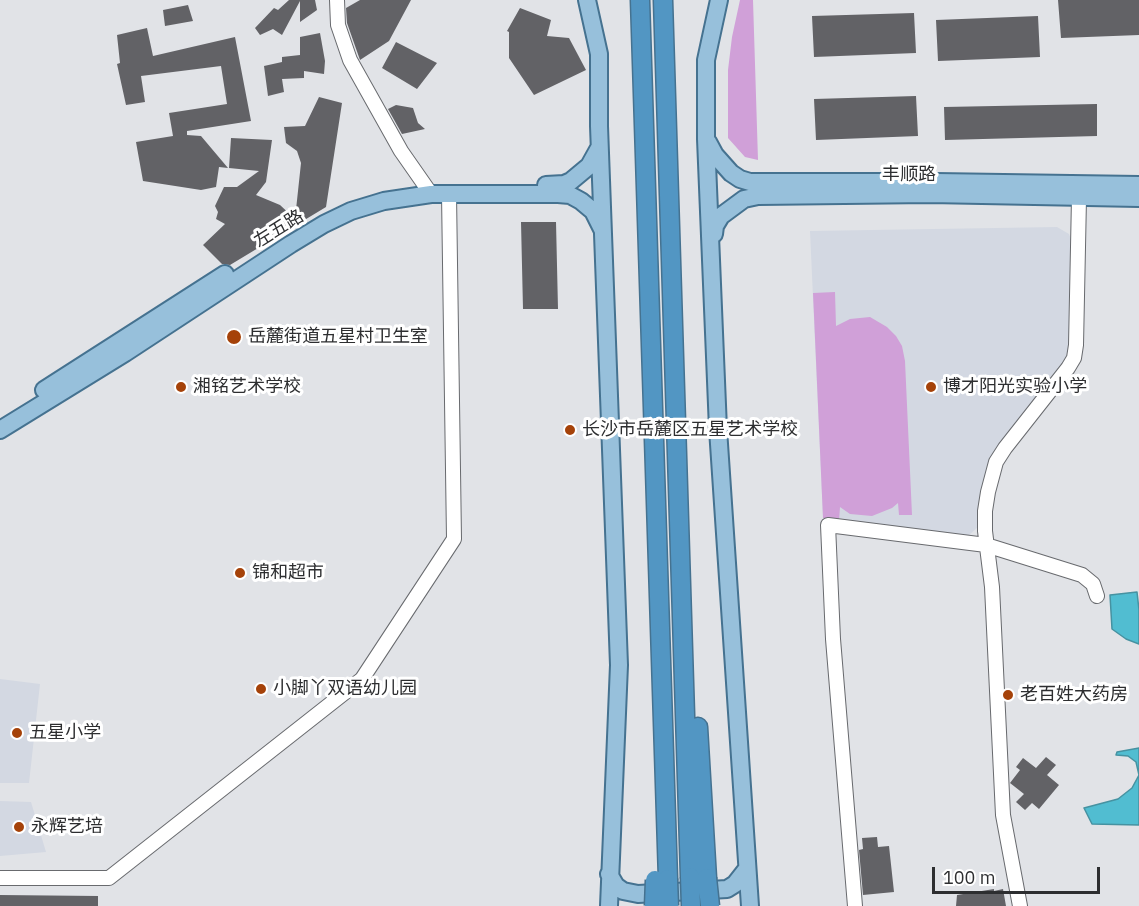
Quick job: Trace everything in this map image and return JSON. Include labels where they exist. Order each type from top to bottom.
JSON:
[{"type":"highway","points":[[640,0],[660,665],[661,879],[654,906]]},
{"type":"highway","points":[[663,0],[679,498],[699,877],[692,906]]},
{"type":"highway","points":[[699,877],[710,906]]},
{"type":"highway","points":[[661,879],[669,906]]},
{"type":"main road","points":[[586,0],[599,54],[600,144],[619,665],[609,906]]},
{"type":"main road","points":[[719,0],[706,60],[706,139],[718,429],[750,906]]},
{"type":"main road","points":[[706,139],[715,155],[731,173],[750,182],[1139,185]]},
{"type":"main road","name":"左五路","points":[[0,419],[201,289],[337,206],[388,189],[427,190],[564,184],[589,166],[600,144]]},
{"type":"main road","name":"左五路","points":[[0,430],[125,353],[324,224],[384,201],[427,190],[449,194],[570,195],[592,211],[603,232]]},
{"type":"main road","name":"丰顺路","points":[[712,250],[715,226],[722,216],[744,200],[758,196],[930,194],[1139,198]]},
{"type":"main road","points":[[609,874],[623,891],[638,894],[727,889],[735,884],[746,870]]},
{"type":"street","points":[[337,0],[338,25],[350,60],[401,151],[427,190]]},
{"type":"street","points":[[0,878],[109,878],[362,679],[402,619],[454,538],[449,194]]},
{"type":"street","points":[[1020,906],[1003,815],[992,587],[986,545],[985,511],[989,484],[996,462],[1074,358],[1077,345],[1079,198]]},
{"type":"street","points":[[855,906],[833,639],[828,525],[986,545],[1082,575],[1093,584],[1097,596]]},
{"type":"shaded area","points":[[740,0],[753,0],[758,160],[745,157],[728,138],[728,70]]},
{"type":"shaded area","name":"博才阳光实验小学","points":[[1057,227],[1069,234],[1072,242],[1070,348],[1065,362],[1004,438],[978,527],[969,535],[958,537],[823,518],[810,231]]},
{"type":"shaded area","points":[[835,292],[836,326],[850,319],[870,317],[887,327],[902,346],[905,361],[912,515],[899,515],[898,503],[872,516],[850,514],[840,507],[839,521],[823,518],[813,293]]},
{"type":"shaded area","name":"五星小学","points":[[0,679],[40,684],[29,783],[0,783]]},
{"type":"shaded area","name":"永辉艺培","points":[[0,801],[31,802],[46,852],[0,856]]},
{"type":"water","points":[[1137,592],[1139,644],[1126,639],[1112,629],[1110,595]]},
{"type":"water","points":[[1139,748],[1139,775],[1136,762],[1128,756],[1116,755],[1117,752]]},
{"type":"water","points":[[1139,775],[1139,825],[1092,824],[1084,808],[1118,799],[1132,788]]},
{"type":"building","points":[[289,0],[315,0],[317,10],[300,22],[300,1],[282,35],[273,29],[260,35],[255,28],[274,8],[278,10]]},
{"type":"building","points":[[360,0],[411,0],[389,41],[360,60],[347,23],[346,8]]},
{"type":"building","points":[[1058,0],[1139,0],[1139,35],[1061,38]]},
{"type":"building","points":[[188,5],[193,21],[165,26],[163,10]]},
{"type":"building","points":[[520,8],[551,20],[547,36],[569,38],[586,70],[534,95],[509,58],[509,32],[507,31]]},
{"type":"building","points":[[914,13],[916,53],[814,57],[812,16]]},
{"type":"building","points":[[1038,16],[1040,57],[938,61],[936,20]]},
{"type":"building","points":[[147,28],[153,56],[235,37],[251,121],[187,131],[187,135],[201,136],[228,168],[219,167],[216,187],[201,190],[143,181],[136,142],[173,136],[169,113],[227,104],[221,66],[141,76],[145,102],[126,105],[117,64],[120,63],[117,35]]},
{"type":"building","points":[[320,33],[325,61],[324,74],[304,71],[304,78],[282,79],[284,92],[268,96],[264,66],[282,62],[282,57],[300,55],[300,37]]},
{"type":"building","points":[[396,42],[437,63],[417,89],[382,68]]},
{"type":"building","points":[[916,96],[918,136],[816,140],[814,99]]},
{"type":"building","points":[[319,97],[342,103],[326,207],[230,265],[222,264],[203,245],[225,224],[216,219],[218,212],[215,206],[224,187],[237,187],[259,171],[229,168],[231,138],[272,140],[266,182],[256,195],[280,205],[295,219],[301,163],[297,151],[286,143],[284,127],[305,126]]},
{"type":"building","points":[[1097,104],[1097,136],[945,140],[944,107]]},
{"type":"building","points":[[396,105],[413,108],[418,123],[425,129],[402,134],[388,109]]},
{"type":"building","points":[[521,222],[556,222],[558,309],[523,309]]},
{"type":"building","points":[[1046,757],[1056,765],[1047,775],[1059,785],[1039,809],[1032,803],[1025,810],[1016,802],[1024,794],[1010,783],[1020,770],[1016,767],[1023,758],[1036,768]]},
{"type":"building","points":[[877,837],[878,847],[889,846],[894,892],[863,895],[859,850],[863,849],[862,838]]},
{"type":"building","points":[[994,889],[994,891],[1003,889],[1006,906],[956,906],[957,895]]},
{"type":"building","points":[[0,895],[98,896],[98,906],[0,906]]},
{"type":"place","name":"岳麓街道五星村卫生室","points":[[234,337]]},
{"type":"place","name":"湘铭艺术学校","points":[[181,387]]},
{"type":"place","name":"博才阳光实验小学","points":[[931,387]]},
{"type":"place","name":"长沙市岳麓区五星艺术学校","points":[[570,430]]},
{"type":"place","name":"锦和超市","points":[[240,573]]},
{"type":"place","name":"小脚丫双语幼儿园","points":[[261,689]]},
{"type":"place","name":"老百姓大药房","points":[[1008,695]]},
{"type":"place","name":"五星小学","points":[[17,733]]},
{"type":"place","name":"永辉艺培","points":[[19,827]]}]
